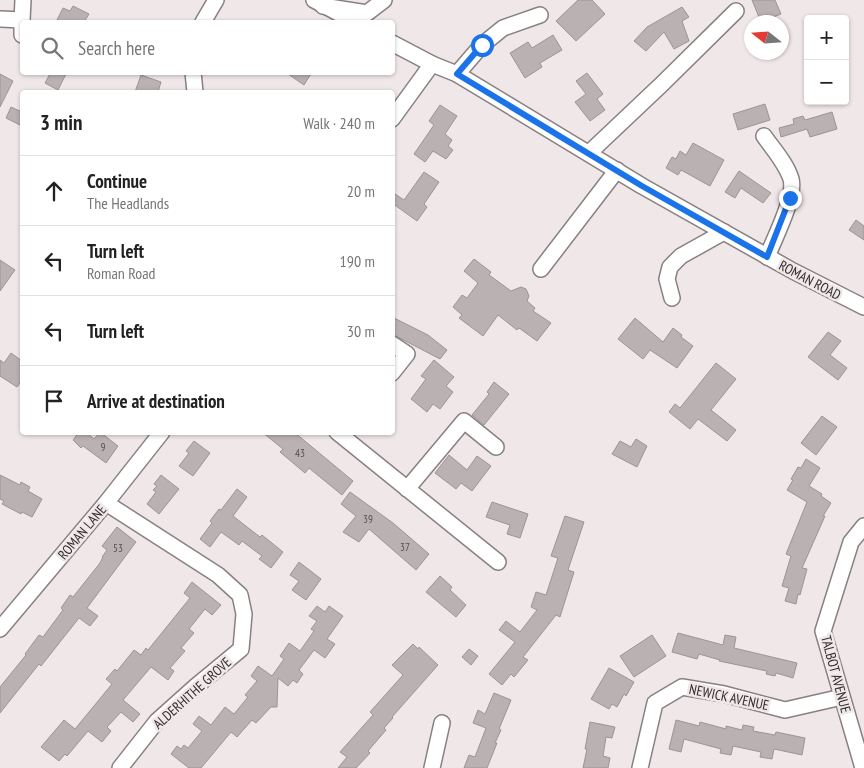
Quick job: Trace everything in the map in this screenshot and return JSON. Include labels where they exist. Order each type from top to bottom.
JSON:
[{"type":"street","points":[[22,20],[23,0]]},
{"type":"street","points":[[204,20],[216,0]]},
{"type":"street","points":[[318,3],[367,13],[384,0]]},
{"type":"street","points":[[318,3],[351,20]]},
{"type":"street","points":[[589,153],[736,11]]},
{"type":"street","points":[[457,74],[482,45],[504,28],[540,15]]},
{"type":"street","points":[[1,19],[20,27]]},
{"type":"street","name":"ROMAN ROAD","points":[[395,45],[432,64],[457,74],[616,170],[767,257],[864,308]]},
{"type":"street","points":[[395,115],[432,64]]},
{"type":"street","points":[[193,75],[195,90]]},
{"type":"street","points":[[764,136],[785,166],[791,180],[790,198],[767,257]]},
{"type":"street","points":[[542,269],[616,170]]},
{"type":"street","points":[[672,298],[667,279],[670,267],[681,256],[724,232]]},
{"type":"street","points":[[395,346],[407,354],[395,369]]},
{"type":"street","points":[[407,489],[464,421],[496,447]]},
{"type":"street","name":"ROMAN LANE","points":[[0,629],[106,503],[160,435]]},
{"type":"street","points":[[353,438],[407,489],[498,562]]},
{"type":"street","name":"ALDERHITHE GROVE","points":[[106,503],[218,574],[240,595],[244,614],[241,649],[157,721],[120,768],[108,768]]},
{"type":"street","name":"TALBOT AVENUE","points":[[863,768],[823,631],[851,542],[864,526]]},
{"type":"street","name":"NEWICK AVENUE","points":[[640,768],[655,704],[682,687],[724,694],[785,710],[842,697]]},
{"type":"street","points":[[432,768],[442,723]]},
{"type":"building","points":[[578,0],[592,0],[605,14],[576,41],[556,21]]},
{"type":"building","points":[[752,0],[775,0],[781,14],[778,15],[758,15]]},
{"type":"building","points":[[73,6],[89,14],[85,20],[57,20],[63,8],[70,11]]},
{"type":"building","points":[[682,7],[689,17],[682,21],[689,41],[674,49],[664,32],[646,51],[634,41],[647,27]]},
{"type":"building","points":[[553,35],[562,50],[540,63],[542,67],[525,78],[510,53],[528,42],[532,48]]},
{"type":"building","points":[[587,73],[603,94],[597,99],[605,110],[590,121],[575,102],[586,94],[576,81]]},
{"type":"building","points":[[0,74],[13,81],[0,107]]},
{"type":"building","points":[[49,75],[66,75],[58,90],[45,83]]},
{"type":"building","points":[[141,75],[161,82],[159,90],[136,90]]},
{"type":"building","points":[[289,75],[310,75],[304,85]]},
{"type":"building","points":[[765,104],[770,120],[738,130],[733,114]]},
{"type":"building","points":[[440,105],[457,116],[445,134],[452,140],[448,146],[453,150],[446,159],[433,151],[425,162],[414,154],[434,125],[429,121]]},
{"type":"building","points":[[11,107],[20,111],[20,125],[6,118]]},
{"type":"building","points":[[832,112],[837,129],[810,137],[807,129],[781,137],[779,128],[794,124],[793,119],[803,116],[805,120]]},
{"type":"building","points":[[693,143],[724,160],[710,186],[681,170],[678,175],[666,168],[672,157],[676,159],[680,151],[686,155]]},
{"type":"building","points":[[739,171],[771,193],[763,203],[741,188],[735,198],[725,192]]},
{"type":"building","points":[[424,172],[439,182],[424,204],[427,207],[417,221],[395,205],[395,194],[404,200]]},
{"type":"building","points":[[856,220],[864,226],[864,240],[849,230]]},
{"type":"building","points":[[474,259],[491,272],[489,275],[511,291],[521,287],[526,289],[529,296],[527,301],[535,308],[533,311],[551,323],[537,341],[519,328],[517,330],[498,315],[483,336],[459,318],[462,315],[453,307],[462,295],[467,298],[478,283],[464,271]]},
{"type":"building","points":[[0,260],[15,270],[0,291]]},
{"type":"building","points":[[395,318],[428,335],[447,350],[440,359],[395,336]]},
{"type":"building","points":[[635,318],[663,342],[673,328],[693,346],[677,368],[650,350],[643,359],[618,339]]},
{"type":"building","points":[[828,332],[841,341],[830,355],[847,368],[838,380],[808,357]]},
{"type":"building","points":[[11,353],[20,360],[20,383],[17,387],[0,376],[0,360],[4,363]]},
{"type":"building","points":[[434,360],[454,377],[446,386],[453,392],[440,409],[433,404],[427,412],[411,399],[426,379],[421,376]]},
{"type":"building","points":[[716,363],[736,379],[711,410],[736,430],[727,441],[698,419],[690,429],[669,412],[675,404],[680,408]]},
{"type":"building","points":[[494,382],[509,394],[484,425],[472,415],[489,394],[487,392]]},
{"type":"building","points":[[822,416],[837,427],[816,455],[801,443]]},
{"type":"building","points":[[77,435],[89,435],[94,439],[97,435],[104,435],[118,446],[106,463],[83,446],[81,448],[73,440]]},
{"type":"building","points":[[266,435],[298,435],[353,481],[342,495],[309,468],[305,473],[280,452],[283,449]]},
{"type":"building","points":[[636,439],[647,446],[637,467],[612,454],[620,441],[631,447]]},
{"type":"building","points":[[194,441],[210,453],[193,476],[179,466],[189,453],[186,451]]},
{"type":"building","points":[[449,455],[467,470],[477,456],[491,466],[472,491],[461,483],[456,489],[435,473]]},
{"type":"building","points":[[806,459],[820,468],[809,486],[822,494],[821,496],[831,503],[823,516],[825,516],[802,568],[807,569],[796,604],[785,601],[789,588],[782,586],[791,556],[786,554],[807,502],[787,490],[798,467],[801,468]]},
{"type":"building","points":[[0,475],[20,485],[21,482],[30,487],[28,491],[42,499],[32,517],[22,512],[21,514],[2,504],[4,501],[0,499]]},
{"type":"building","points":[[161,475],[179,489],[159,514],[147,504],[156,492],[153,490],[157,486],[154,484]]},
{"type":"building","points":[[237,489],[247,497],[233,516],[260,537],[262,535],[283,552],[271,568],[259,559],[262,556],[242,541],[239,545],[221,532],[210,547],[200,539],[212,523],[210,521]]},
{"type":"building","points":[[350,492],[393,523],[429,554],[416,570],[369,529],[359,542],[343,532],[356,516],[341,504]]},
{"type":"building","points":[[492,502],[528,514],[520,538],[507,534],[510,525],[486,517]]},
{"type":"building","points":[[565,516],[584,522],[568,570],[574,572],[560,617],[556,615],[523,657],[528,660],[514,677],[511,674],[502,685],[489,674],[515,642],[499,630],[506,621],[520,632],[537,610],[531,607],[536,592],[546,595],[558,558],[551,556]]},
{"type":"building","points":[[117,527],[136,542],[87,608],[98,616],[90,626],[79,618],[0,713],[0,687],[26,655],[39,635],[43,637],[63,610],[61,608],[70,595],[73,597],[100,563],[107,550],[102,546]]},
{"type":"building","points":[[299,562],[321,579],[306,600],[292,590],[299,581],[290,575]]},
{"type":"building","points":[[440,576],[452,587],[450,590],[466,605],[456,617],[426,592]]},
{"type":"building","points":[[192,582],[221,605],[212,615],[205,609],[189,629],[194,633],[181,648],[185,651],[170,668],[174,671],[168,680],[151,667],[123,700],[140,714],[133,722],[121,712],[107,727],[111,731],[102,742],[88,731],[67,756],[65,754],[59,761],[41,747],[64,720],[75,729],[112,684],[106,679],[115,669],[117,671],[134,650],[141,655],[146,648],[148,650],[190,598],[184,593]]},
{"type":"building","points":[[317,606],[325,612],[329,606],[343,616],[327,639],[335,644],[325,658],[314,650],[299,670],[303,674],[297,683],[293,680],[288,686],[278,678],[277,707],[271,707],[256,723],[252,720],[237,737],[231,732],[201,768],[189,768],[171,754],[177,746],[181,749],[184,745],[188,748],[202,731],[193,724],[199,716],[211,725],[225,707],[234,714],[248,697],[245,695],[257,681],[251,676],[258,666],[272,676],[284,659],[280,656],[289,643],[300,651],[314,631],[311,629],[317,621],[309,616]]},
{"type":"building","points":[[678,633],[723,645],[725,635],[736,637],[734,648],[797,663],[793,678],[776,673],[775,676],[766,674],[767,671],[719,661],[699,654],[697,659],[672,652]]},
{"type":"building","points":[[652,635],[666,656],[634,677],[620,656]]},
{"type":"building","points":[[413,644],[418,649],[419,647],[438,665],[392,717],[384,728],[386,730],[368,751],[370,753],[356,768],[338,768],[347,757],[340,752],[373,715],[370,712],[403,675],[392,665]]},
{"type":"building","points":[[469,649],[478,656],[471,665],[462,657]]},
{"type":"building","points":[[609,668],[634,682],[626,696],[624,694],[617,707],[612,704],[609,709],[591,699]]},
{"type":"building","points":[[494,693],[511,700],[499,729],[501,730],[495,743],[497,743],[487,768],[464,768],[469,755],[475,757],[486,728],[473,723],[478,710],[485,714]]},
{"type":"building","points":[[676,720],[699,726],[700,722],[726,729],[726,726],[742,730],[743,725],[754,727],[753,731],[775,735],[776,732],[805,738],[802,755],[774,749],[772,759],[760,757],[761,752],[733,746],[731,755],[720,753],[721,749],[684,739],[681,752],[669,749]]},
{"type":"building","points":[[590,722],[615,727],[612,738],[606,737],[603,756],[610,758],[608,768],[583,768]]},
{"type":"route","points":[[482,45],[457,74],[642,186],[767,257],[790,198]]}]
